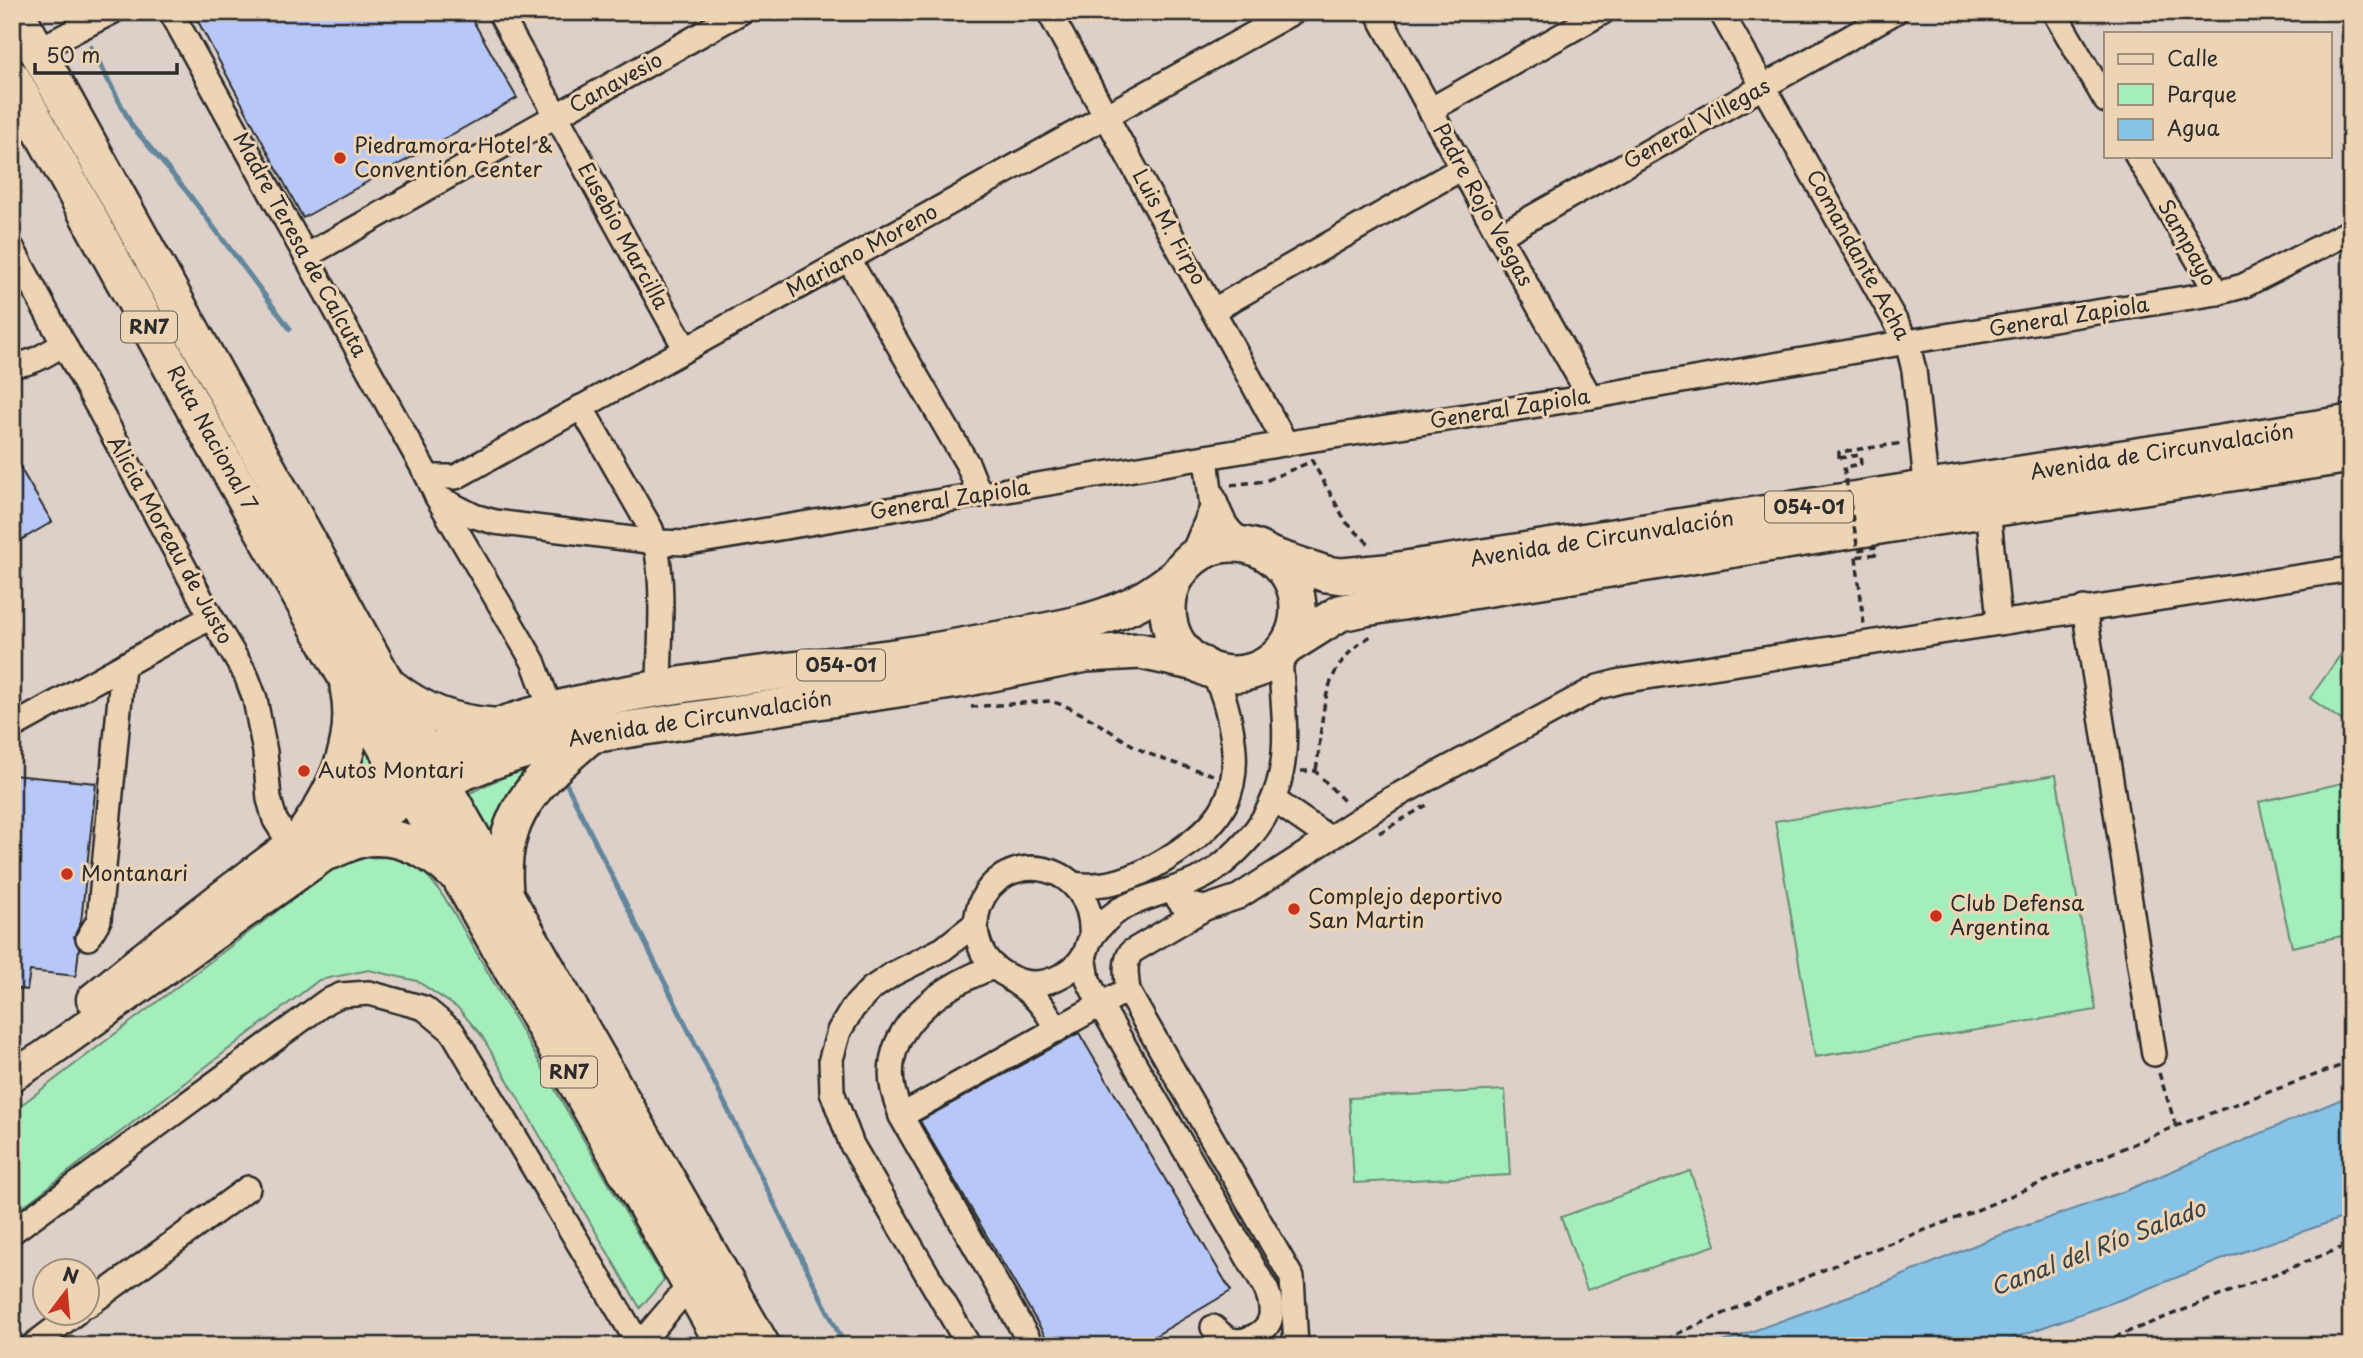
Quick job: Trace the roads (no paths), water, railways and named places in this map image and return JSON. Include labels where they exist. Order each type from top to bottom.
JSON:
[{"type":"highway","name":"RN7","points":[[16,12],[388,685],[456,873],[725,1346]]},
{"type":"highway","name":"Ruta Nacional 7","points":[[12,78],[201,421],[345,673],[420,775]]},
{"type":"highway","name":"Avenida de Circunvalación","points":[[1987,495],[2351,423]]},
{"type":"highway","name":"Avenida de Circunvalación","points":[[420,775],[495,726],[551,710],[659,689],[890,659],[1084,622],[1133,605],[1208,549],[1229,544],[1260,550],[1326,574],[1369,575],[1987,495],[2351,454]]},
{"type":"highway","name":"Avenida de Circunvalación","points":[[420,775],[540,745],[958,680],[1086,654],[1140,651],[1227,673],[1248,672],[1268,664],[1283,650],[1340,613],[1929,503]]},
{"type":"highway","points":[[1260,550],[1285,569],[1295,588],[1298,610],[1295,631],[1283,650]]},
{"type":"highway","points":[[1183,568],[1169,596],[1168,618],[1175,638],[1188,656],[1205,667]]},
{"type":"highway","points":[[345,673],[352,714],[348,746],[334,788],[309,841],[380,837],[423,848],[456,873]]},
{"type":"highway","points":[[388,685],[422,709],[469,724],[495,726]]},
{"type":"highway","points":[[506,896],[503,866],[507,840],[519,811],[540,780],[590,736]]},
{"type":"highway","name":"RN7","points":[[420,775],[506,896],[762,1346]]},
{"type":"main road","name":"054-01","points":[[12,1068],[162,942],[309,841],[396,806],[420,775]]},
{"type":"main road","name":"054-01","points":[[12,1076],[44,1056],[309,841]]},
{"type":"street","points":[[37,50],[112,12]]},
{"type":"street","name":"Madre Teresa de Calcuta","points":[[171,12],[433,487],[533,660],[551,710]]},
{"type":"street","name":"Eusebio Marcilla","points":[[499,12],[685,348]]},
{"type":"street","name":"Canavesio","points":[[306,256],[741,12]]},
{"type":"street","name":"Luis M. Firpo","points":[[1049,12],[1286,444]]},
{"type":"street","name":"Mariano Moreno","points":[[433,487],[456,477],[685,348],[849,260],[1293,12]]},
{"type":"street","name":"Padre Rojo Vesgas","points":[[1377,12],[1590,397]]},
{"type":"street","points":[[1430,110],[1603,12]]},
{"type":"street","name":"Comandante Acha","points":[[1721,12],[1907,342],[1914,370],[1929,503]]},
{"type":"street","name":"General Villegas","points":[[1499,236],[1895,12]]},
{"type":"street","points":[[2054,12],[2104,98]]},
{"type":"street","name":"Sampayo","points":[[2138,158],[2217,293]]},
{"type":"street","points":[[1214,310],[1462,168]]},
{"type":"street","name":"General Zapiola","points":[[433,487],[474,516],[495,522],[656,542],[689,543],[2217,293],[2244,286],[2351,231]]},
{"type":"street","name":"Alicia Moreau de Justo","points":[[12,248],[246,675],[255,699],[265,752],[269,799],[275,820],[309,841]]},
{"type":"street","points":[[849,260],[968,465],[980,495]]},
{"type":"street","points":[[12,363],[19,365],[33,360],[64,344]]},
{"type":"street","points":[[581,407],[656,542],[660,565],[659,689]]},
{"type":"street","points":[[1183,568],[1212,509],[1206,457]]},
{"type":"street","points":[[1212,493],[1224,524],[1235,538],[1260,550]]},
{"type":"street","points":[[1987,495],[1999,621]]},
{"type":"street","points":[[1296,1346],[1292,1278],[1128,992],[1126,968],[1131,952],[1205,908],[1238,897],[1413,787],[1598,687],[1621,681],[1999,621],[2351,569]]},
{"type":"street","points":[[2084,608],[2154,1054]]},
{"type":"street","points":[[12,727],[212,617]]},
{"type":"street","points":[[1032,1346],[901,1116],[893,1091],[891,1070],[896,1050],[907,1025],[942,991],[967,977],[1001,972],[1024,983],[1042,983],[1058,978],[1073,969],[1115,913],[1204,877],[1230,859],[1265,819],[1282,773],[1285,708],[1283,650]]},
{"type":"street","points":[[88,938],[99,920],[123,666]]},
{"type":"street","points":[[1074,884],[1090,887],[1128,879],[1151,869],[1185,848],[1218,818],[1235,776],[1236,761],[1227,708],[1219,682],[1205,667]]},
{"type":"street","points":[[1274,800],[1329,838]]},
{"type":"street","points":[[1057,1030],[1049,1014],[1031,993],[1001,972],[984,954],[978,939],[976,923],[979,906],[988,890],[1000,879],[1016,871],[1033,868],[1051,870],[1074,884],[1088,905],[1092,922],[1087,947],[1088,979],[1101,1006],[1266,1289],[1271,1303],[1270,1320],[1263,1331],[1241,1341],[1227,1338],[1213,1327]]},
{"type":"street","points":[[1172,891],[1181,903],[1205,908]]},
{"type":"street","points":[[969,1346],[852,1145],[832,1091],[831,1059],[839,1031],[853,1008],[871,989],[893,974],[943,949],[976,923]]},
{"type":"street","points":[[901,1116],[1127,990],[1128,992]]},
{"type":"street","points":[[12,1232],[327,1001],[341,995],[369,993],[424,1007],[452,1031],[640,1345],[690,1285]]},
{"type":"street","points":[[102,1295],[248,1188]]},
{"type":"street","points":[[32,1346],[58,1326]]},
{"type":"water","name":"Canal del Río Salado","points":[[2351,1095],[2351,1214],[2348,1216],[2231,1256],[2125,1298],[1991,1346],[1712,1346],[1882,1284],[1997,1236],[2125,1191]]},
{"type":"waterway","points":[[91,47],[132,126],[188,193],[290,329]]},
{"type":"waterway","points":[[566,783],[845,1346]]},
{"type":"place","name":"Piedramora Hotel & Convention Center","points":[[340,158]]},
{"type":"place","name":"Autos Montari","points":[[304,771]]},
{"type":"place","name":"Montanari","points":[[67,874]]},
{"type":"place","name":"Complejo deportivo San Martin","points":[[1294,909]]},
{"type":"place","name":"Club Defensa Argentina","points":[[1936,916]]}]
